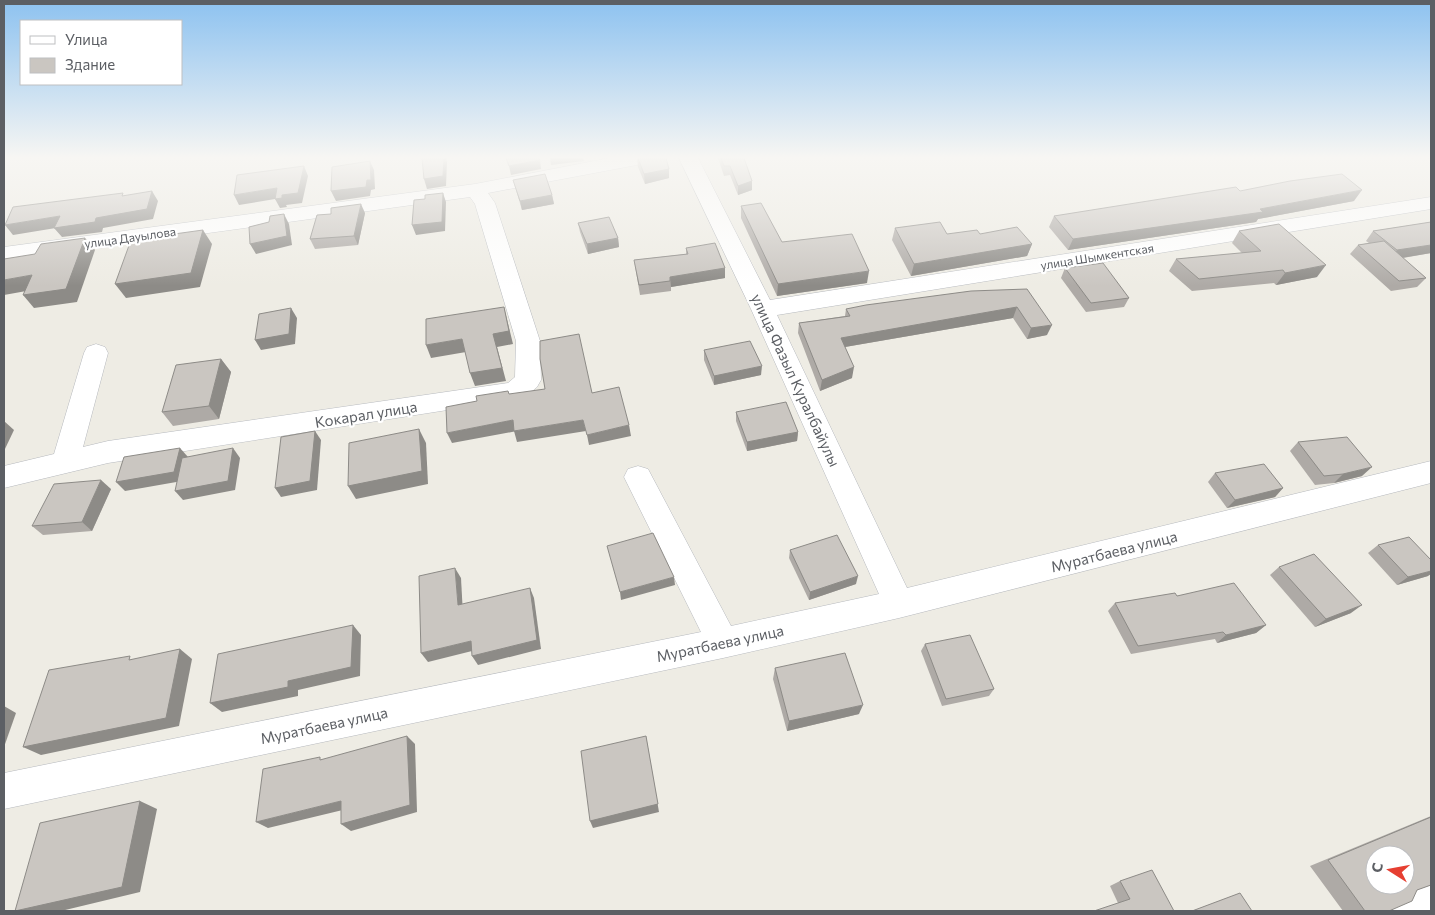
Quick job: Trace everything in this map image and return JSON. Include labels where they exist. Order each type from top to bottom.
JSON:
[{"type":"street","name":"улица Дауылова","points":[[4,254],[396,201]]},
{"type":"street","name":"Кокарал улица","points":[[4,477],[108,452],[515,391],[528,380],[528,341],[483,201]]},
{"type":"street","name":"улица Фазыл Куралбайулы","points":[[709,201],[763,309],[899,604]]},
{"type":"street","name":"улица Шымкентская","points":[[763,309],[1431,203]]},
{"type":"street","points":[[65,462],[96,353]]},
{"type":"street","name":"Муратбаева улица","points":[[4,791],[723,643],[899,604],[1431,472]]},
{"type":"street","points":[[638,477],[723,643]]},
{"type":"street","points":[[1412,911],[1431,904]]},
{"type":"building","points":[[63,201],[149,201],[147,209],[96,218],[95,222],[54,228],[60,216],[5,225],[13,207]]},
{"type":"building","points":[[414,201],[443,201],[442,222],[412,225]]},
{"type":"building","points":[[1150,201],[1305,201],[1260,209],[1263,212],[1073,239],[1054,216]]},
{"type":"building","points":[[761,203],[782,242],[852,234],[869,271],[778,284],[741,206]]},
{"type":"building","points":[[361,204],[354,236],[310,239],[317,215],[331,214],[331,208]]},
{"type":"building","points":[[284,214],[287,236],[250,244],[249,227],[269,222],[270,216]]},
{"type":"building","points":[[609,217],[618,238],[587,244],[578,223]]},
{"type":"building","points":[[940,222],[947,234],[977,230],[980,234],[1017,227],[1032,244],[914,264],[895,228]]},
{"type":"building","points":[[1431,222],[1431,245],[1397,250],[1373,231]]},
{"type":"building","points":[[1279,224],[1326,265],[1285,273],[1283,270],[1199,279],[1176,259],[1261,251],[1239,231]]},
{"type":"building","points":[[203,230],[191,273],[115,284],[131,240]]},
{"type":"building","points":[[85,238],[66,289],[23,295],[32,275],[4,280],[4,259],[35,254],[41,244]]},
{"type":"building","points":[[1384,241],[1426,278],[1399,281],[1358,245]]},
{"type":"building","points":[[715,243],[725,268],[670,277],[670,281],[639,285],[634,260],[688,254],[686,248]]},
{"type":"building","points":[[1103,263],[1129,298],[1091,303],[1065,268]]},
{"type":"building","points":[[1027,289],[1052,325],[1031,328],[1017,307],[841,338],[854,367],[822,380],[799,323],[850,316],[846,309],[866,305],[971,291]]},
{"type":"building","points":[[504,307],[509,331],[493,334],[502,368],[470,373],[462,339],[426,345],[426,319]]},
{"type":"building","points":[[291,308],[289,334],[255,340],[259,314]]},
{"type":"building","points":[[579,334],[592,393],[619,387],[629,425],[587,435],[583,420],[514,431],[513,420],[447,433],[446,407],[477,401],[476,396],[508,391],[509,394],[545,389],[540,359],[540,341]]},
{"type":"building","points":[[750,341],[762,366],[714,376],[704,350]]},
{"type":"building","points":[[221,359],[209,406],[162,412],[176,365]]},
{"type":"building","points":[[786,402],[798,432],[747,442],[736,412]]},
{"type":"building","points":[[419,429],[422,471],[348,486],[349,443]]},
{"type":"building","points":[[315,431],[310,481],[275,488],[281,437]]},
{"type":"building","points":[[1347,437],[1372,467],[1343,474],[1324,476],[1298,442]]},
{"type":"building","points":[[180,448],[174,472],[116,482],[124,457]]},
{"type":"building","points":[[233,448],[228,481],[175,491],[182,458]]},
{"type":"building","points":[[1264,464],[1283,488],[1235,500],[1215,473]]},
{"type":"building","points":[[101,480],[82,522],[32,526],[54,484]]},
{"type":"building","points":[[653,533],[674,577],[620,592],[607,546]]},
{"type":"building","points":[[837,535],[858,576],[810,592],[790,550]]},
{"type":"building","points":[[1409,537],[1431,560],[1431,571],[1408,577],[1378,545]]},
{"type":"building","points":[[1314,554],[1362,605],[1326,619],[1279,567]]},
{"type":"building","points":[[455,568],[458,605],[530,588],[537,640],[472,656],[471,641],[421,653],[419,576]]},
{"type":"building","points":[[1234,583],[1266,625],[1226,635],[1223,632],[1138,646],[1115,603],[1175,593],[1177,596]]},
{"type":"building","points":[[353,625],[351,667],[288,681],[288,687],[210,703],[218,654]]},
{"type":"building","points":[[970,635],[994,689],[946,699],[925,644]]},
{"type":"building","points":[[180,649],[166,718],[23,747],[49,670],[130,656],[129,660]]},
{"type":"building","points":[[845,653],[863,705],[789,721],[775,668]]},
{"type":"building","points":[[407,736],[410,805],[341,824],[341,801],[256,822],[263,769],[320,757],[320,760]]},
{"type":"building","points":[[646,736],[658,804],[590,821],[581,751]]},
{"type":"building","points":[[140,801],[122,887],[15,911],[40,823]]},
{"type":"building","points":[[1431,817],[1431,885],[1417,890],[1415,894],[1415,845],[1365,845],[1365,895],[1415,895],[1412,901],[1389,911],[1365,911],[1328,860]]},
{"type":"building","points":[[1152,870],[1174,911],[1094,911],[1130,899],[1120,881]]},
{"type":"building","points":[[1240,893],[1252,911],[1192,911]]}]
